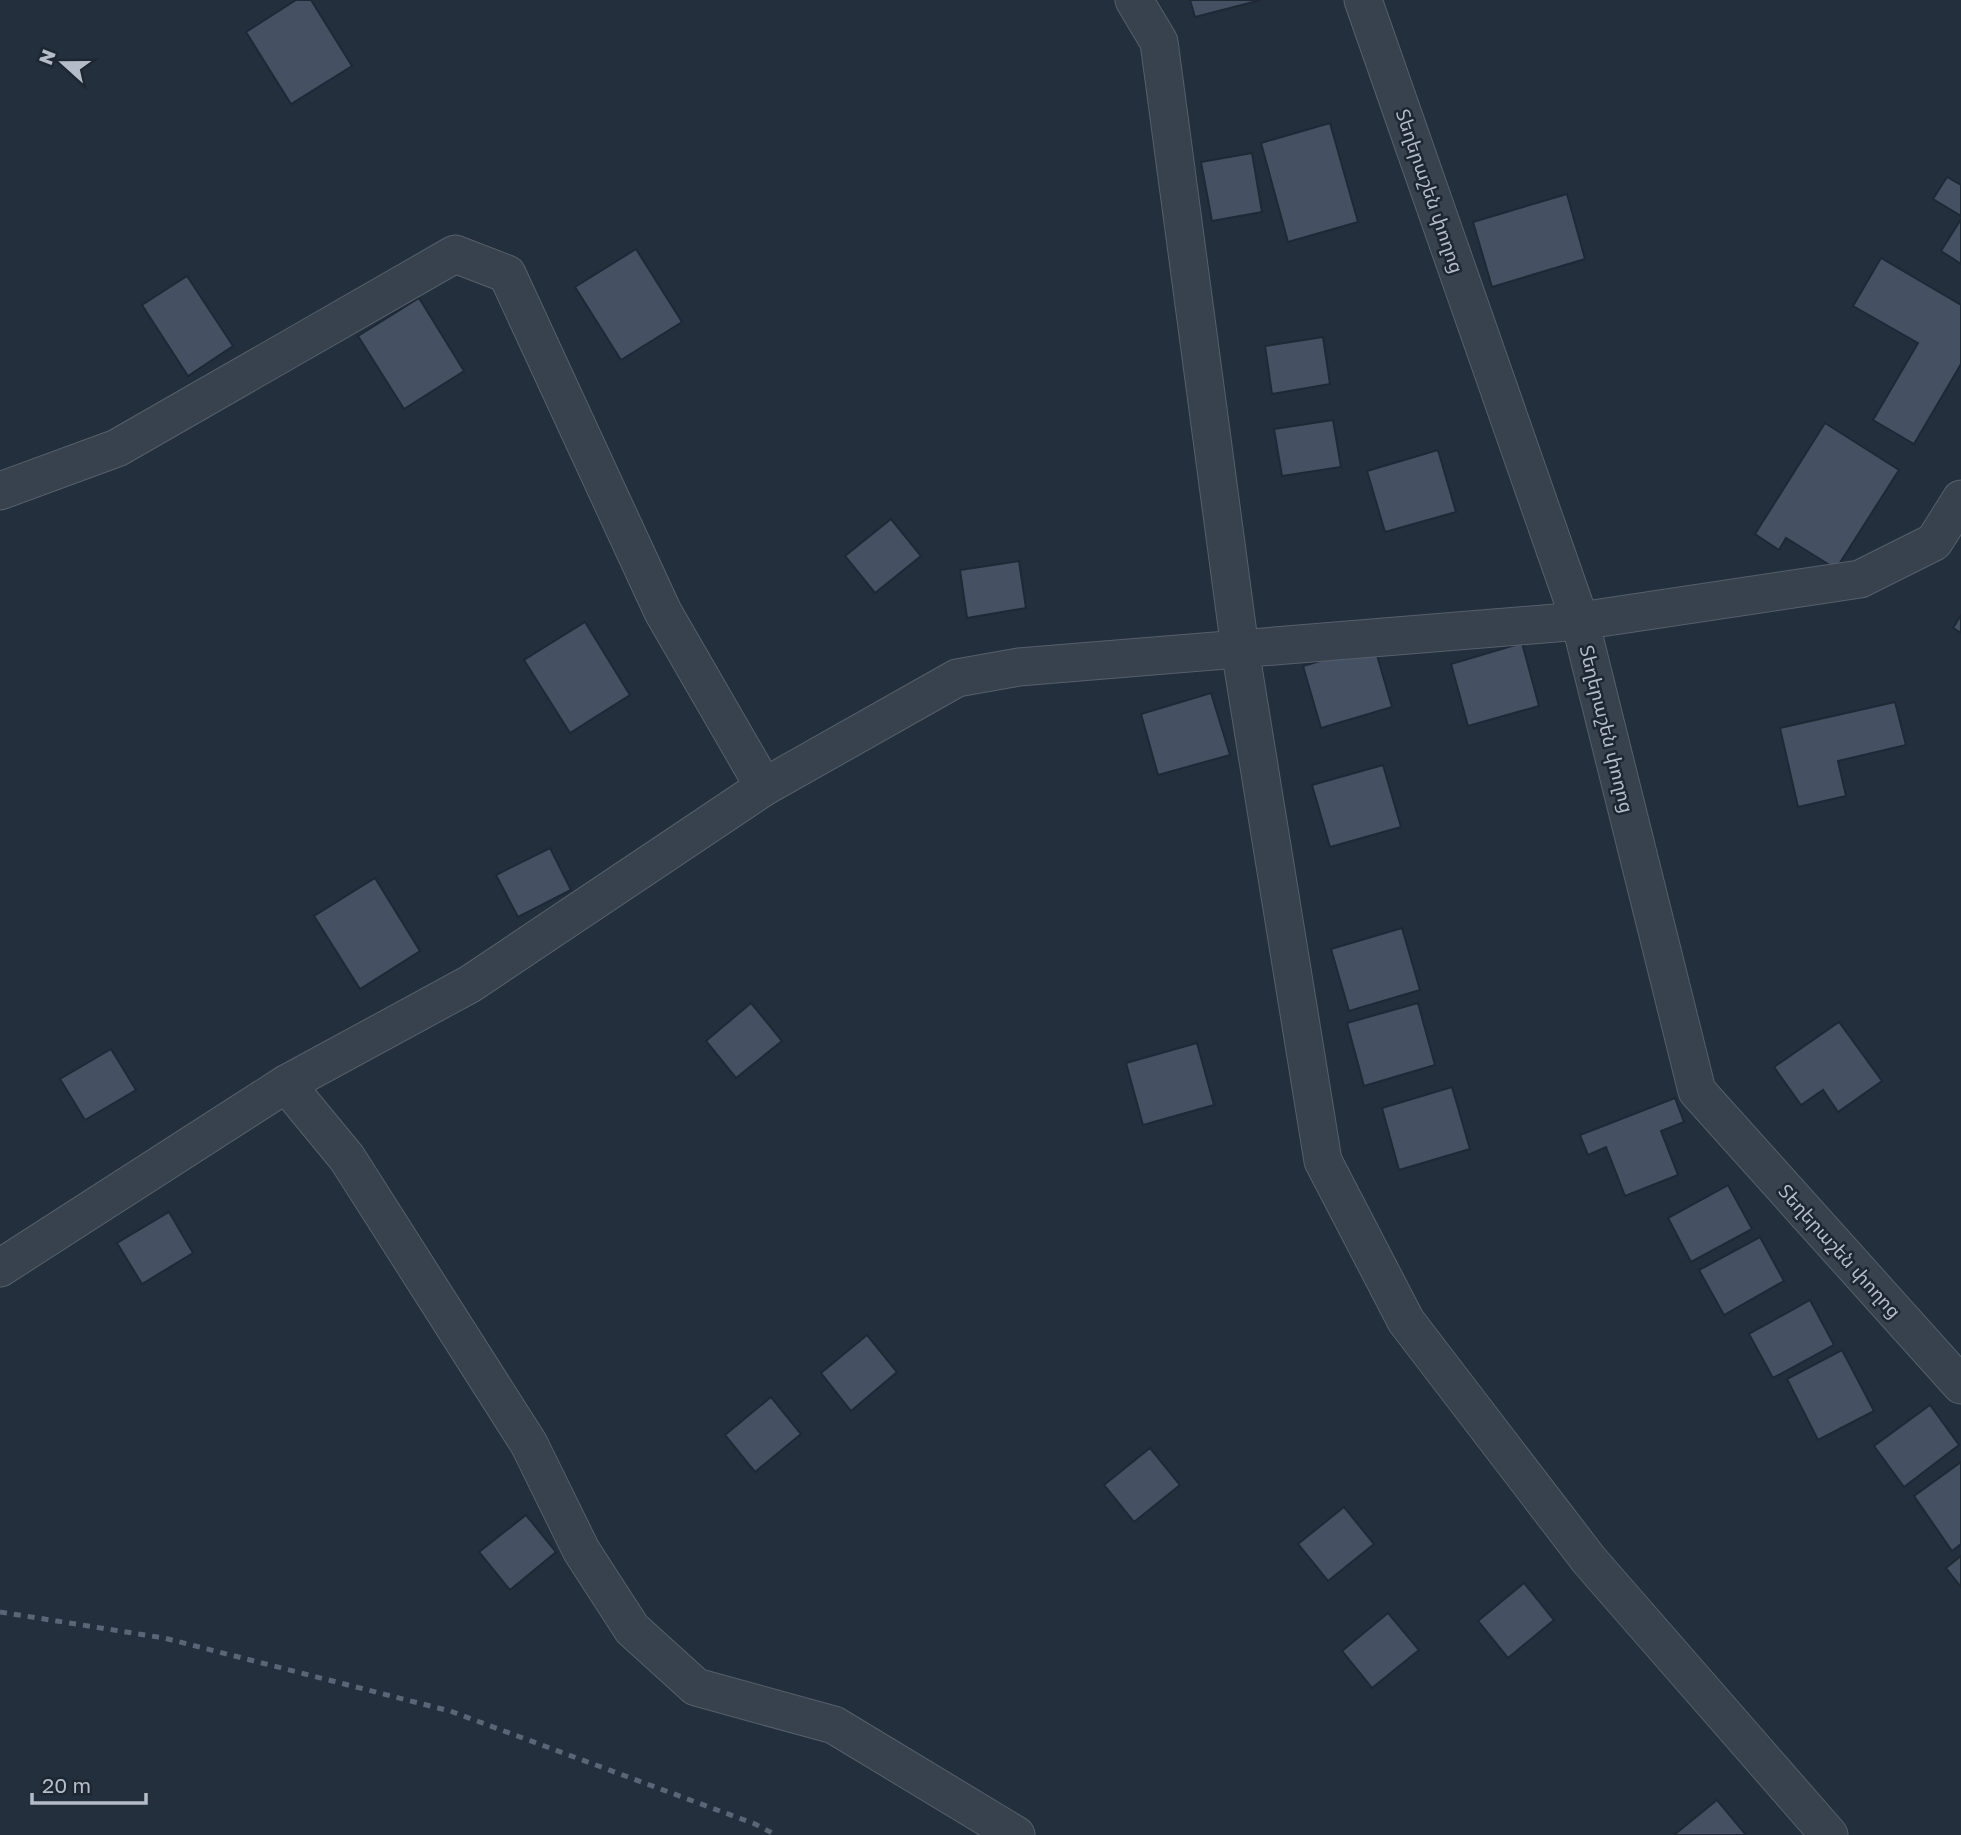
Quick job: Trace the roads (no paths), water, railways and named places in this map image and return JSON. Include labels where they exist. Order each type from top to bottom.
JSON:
[{"type":"street","points":[[1134,0],[1160,41],[1240,649],[1323,1161],[1406,1321],[1589,1560],[1829,1835]]},
{"type":"street","name":"Տեղերաշեն փողոց","points":[[1363,0],[1580,621],[1697,1091],[1961,1385]]},
{"type":"street","points":[[0,491],[117,448],[455,254],[507,274],[663,612],[764,787]]},
{"type":"street","points":[[0,1268],[286,1084],[470,984],[764,787],[957,678],[1019,667],[1580,621],[1860,579],[1934,542],[1961,499]]},
{"type":"street","points":[[286,1084],[347,1158],[529,1444],[581,1550],[632,1629],[696,1688],[834,1725],[1016,1835]]},
{"type":"railway","points":[[0,1612],[164,1638],[450,1711],[755,1824],[776,1835]]}]
